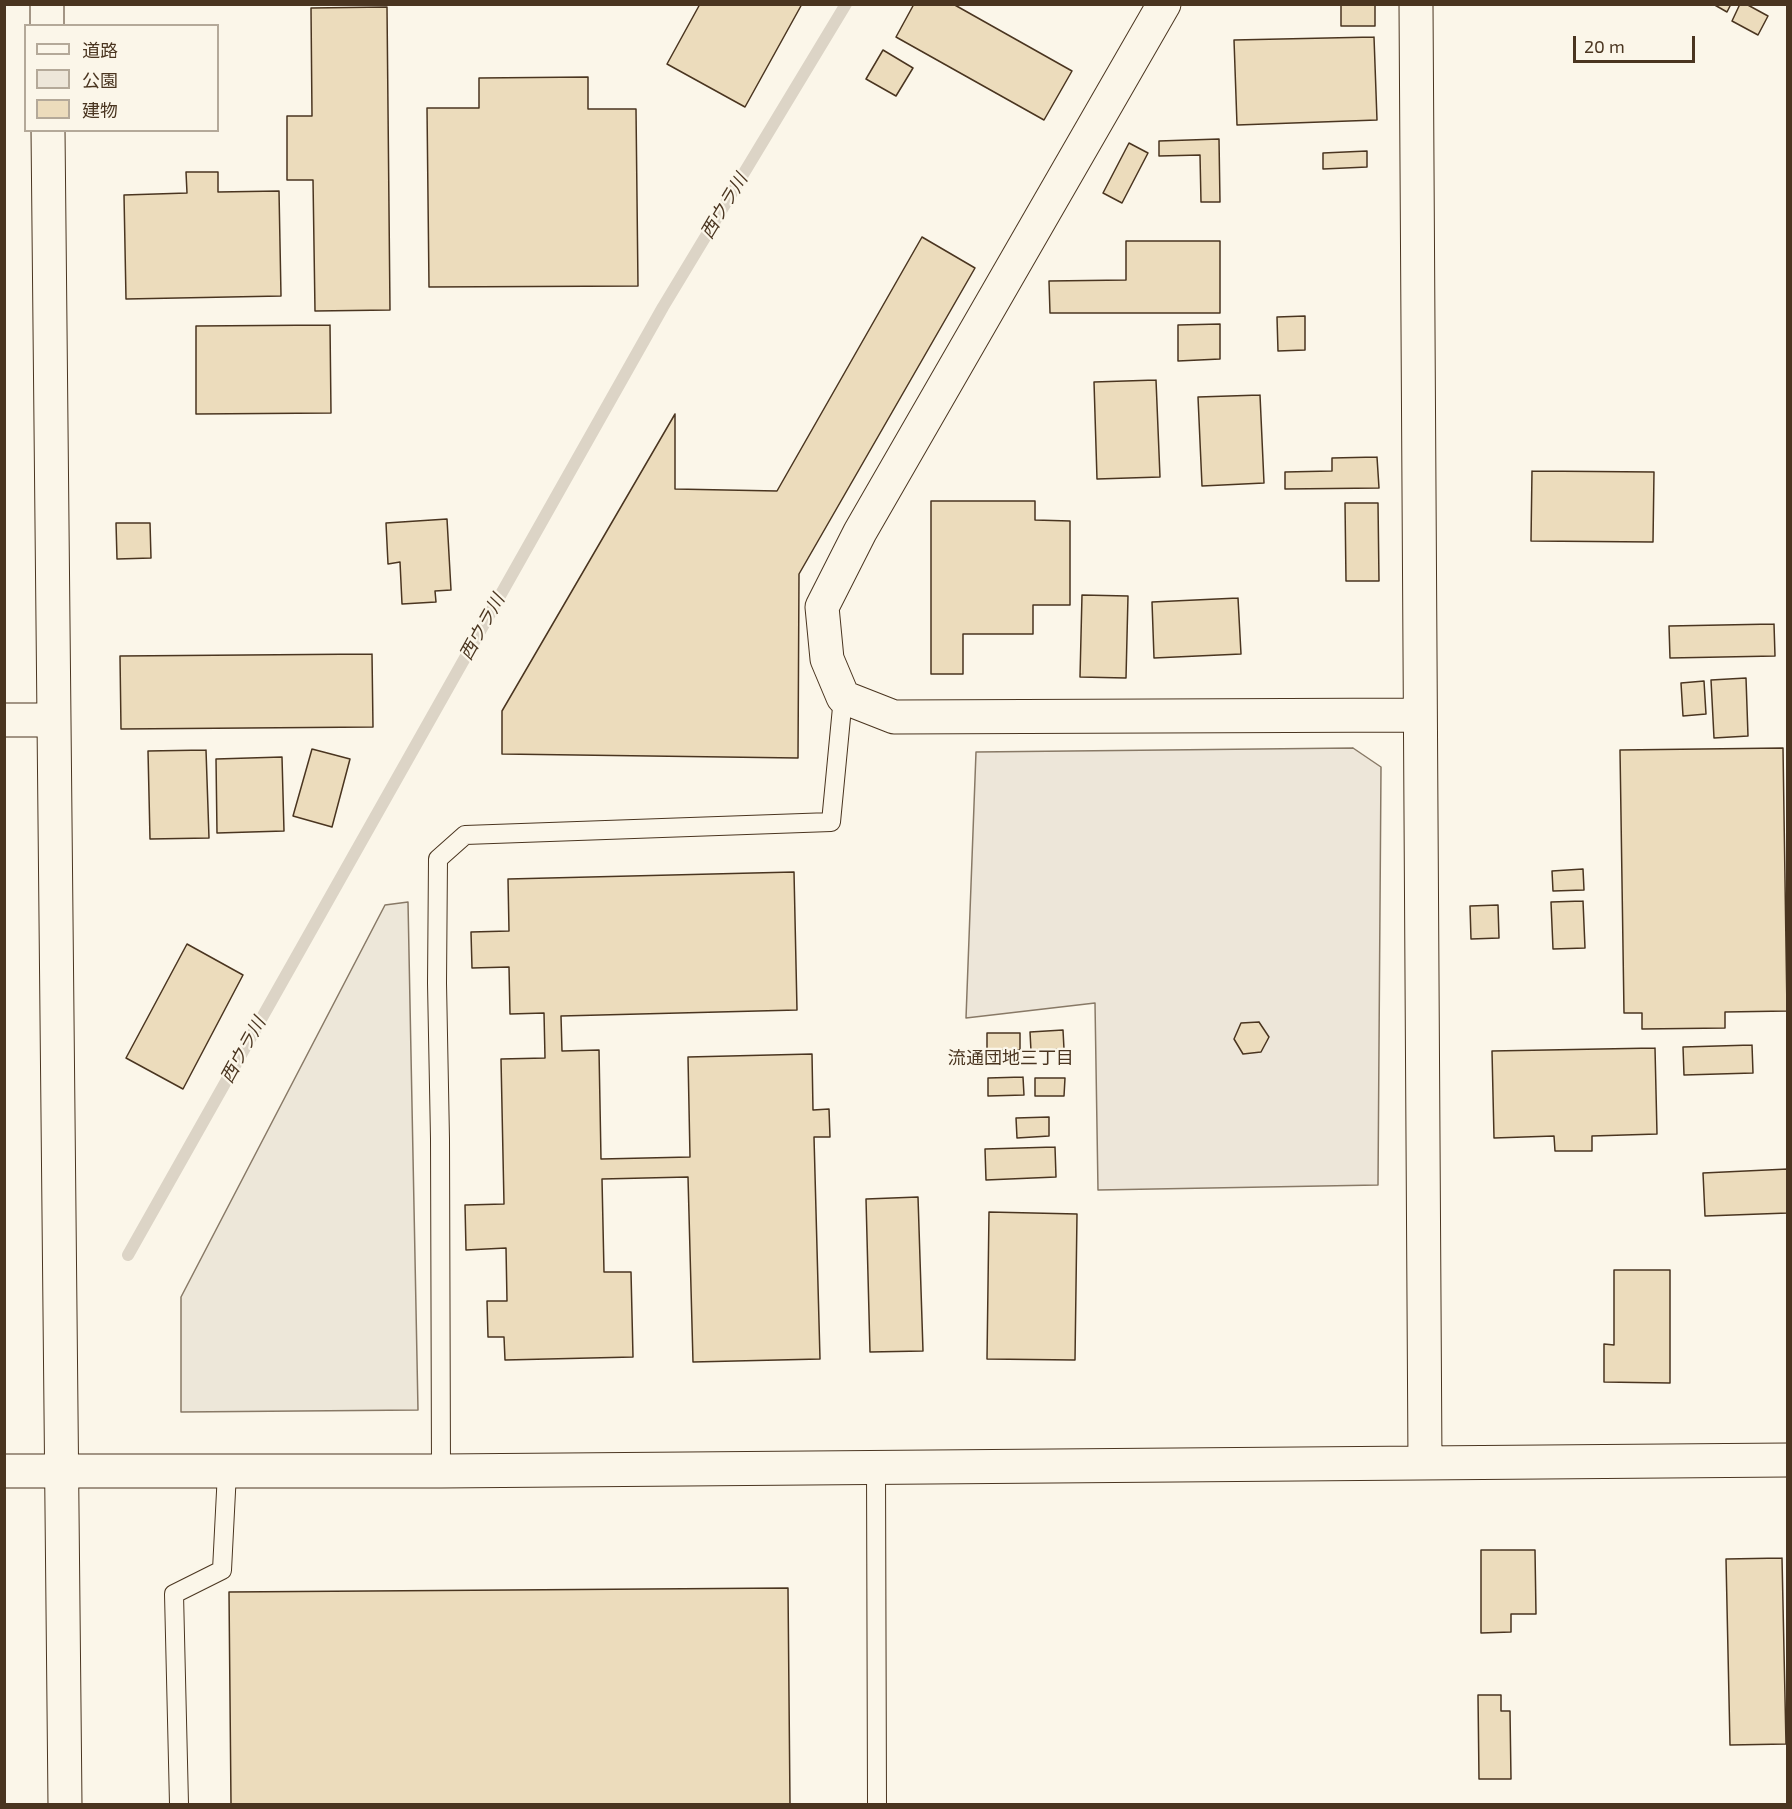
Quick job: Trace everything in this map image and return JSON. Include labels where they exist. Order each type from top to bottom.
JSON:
[{"type":"street","points":[[46,4],[47,24]]},
{"type":"street","points":[[1164,4],[866,522],[822,607],[827,659],[843,697],[894,717],[1419,715]]},
{"type":"street","points":[[1416,4],[1425,1462]]},
{"type":"street","points":[[48,132],[65,1804]]},
{"type":"street","points":[[4,720],[53,720]]},
{"type":"street","points":[[4,1472],[441,1471],[1788,1460]]},
{"type":"lane","points":[[441,1471],[440,1150],[436,983],[438,859],[465,835],[831,822],[843,697]]},
{"type":"lane","points":[[876,1467],[878,1804]]},
{"type":"lane","points":[[179,1804],[174,1594],[222,1570],[227,1472]]},
{"type":"green space","points":[[1353,748],[1381,767],[1378,1185],[1098,1190],[1095,1003],[966,1018],[976,752]]},
{"type":"shaded area","points":[[408,902],[418,1410],[181,1412],[181,1297],[385,905]]},
{"type":"building","points":[[700,4],[802,4],[745,107],[667,64]]},
{"type":"building","points":[[914,4],[953,4],[1072,71],[1044,120],[896,37]]},
{"type":"building","points":[[1341,4],[1375,4],[1375,26],[1341,26]]},
{"type":"building","points":[[1713,4],[1731,4],[1727,12]]},
{"type":"building","points":[[1740,4],[1746,4],[1768,16],[1758,35],[1732,21]]},
{"type":"building","points":[[387,7],[390,310],[315,311],[313,180],[287,180],[287,116],[312,116],[311,8]]},
{"type":"building","points":[[1374,37],[1377,120],[1237,125],[1234,40]]},
{"type":"building","points":[[883,50],[913,68],[896,96],[866,79]]},
{"type":"building","points":[[588,77],[588,109],[636,109],[638,286],[429,287],[427,108],[479,108],[479,78]]},
{"type":"building","points":[[1219,139],[1220,202],[1201,202],[1200,155],[1159,156],[1159,141]]},
{"type":"building","points":[[1129,143],[1148,153],[1122,203],[1103,193]]},
{"type":"building","points":[[1367,151],[1367,167],[1323,169],[1323,153]]},
{"type":"building","points":[[186,172],[218,172],[218,192],[279,191],[281,296],[126,299],[124,195],[187,193]]},
{"type":"building","points":[[922,237],[975,268],[799,574],[798,758],[502,754],[502,711],[675,414],[675,489],[777,491]]},
{"type":"building","points":[[1126,241],[1220,241],[1220,313],[1050,313],[1049,281],[1126,280]]},
{"type":"building","points":[[1305,316],[1305,350],[1278,351],[1277,317]]},
{"type":"building","points":[[1220,324],[1220,359],[1178,361],[1178,325]]},
{"type":"building","points":[[330,325],[331,413],[196,414],[196,326]]},
{"type":"building","points":[[1156,380],[1160,477],[1097,479],[1094,382]]},
{"type":"building","points":[[1260,395],[1264,483],[1202,486],[1198,397]]},
{"type":"building","points":[[1377,457],[1379,488],[1285,489],[1285,472],[1332,471],[1332,458]]},
{"type":"building","points":[[1532,471],[1654,472],[1653,542],[1531,541]]},
{"type":"building","points":[[931,501],[1035,501],[1035,520],[1070,521],[1070,605],[1033,605],[1033,634],[963,634],[963,674],[931,674]]},
{"type":"building","points":[[1345,503],[1378,503],[1379,581],[1346,581]]},
{"type":"building","points":[[447,519],[451,590],[435,591],[436,602],[402,604],[400,562],[388,564],[386,523]]},
{"type":"building","points":[[116,523],[150,523],[151,558],[117,559]]},
{"type":"building","points":[[1082,595],[1128,596],[1126,678],[1080,677]]},
{"type":"building","points":[[1238,598],[1241,654],[1154,658],[1152,602]]},
{"type":"building","points":[[1774,624],[1775,656],[1670,658],[1669,626]]},
{"type":"building","points":[[372,654],[373,727],[121,729],[120,656]]},
{"type":"building","points":[[1746,678],[1748,736],[1714,738],[1711,680]]},
{"type":"building","points":[[1704,681],[1706,714],[1683,716],[1681,683]]},
{"type":"building","points":[[1783,748],[1787,1011],[1725,1012],[1725,1028],[1642,1029],[1642,1013],[1624,1013],[1620,750]]},
{"type":"building","points":[[312,749],[350,759],[332,827],[293,816]]},
{"type":"building","points":[[206,750],[209,838],[150,839],[148,751]]},
{"type":"building","points":[[282,757],[284,831],[217,833],[216,759]]},
{"type":"building","points":[[1583,869],[1584,890],[1553,891],[1552,871]]},
{"type":"building","points":[[794,872],[797,1010],[561,1016],[562,1051],[599,1050],[601,1159],[690,1157],[688,1057],[812,1054],[813,1110],[829,1109],[830,1137],[814,1137],[820,1359],[693,1362],[688,1177],[602,1179],[604,1272],[631,1272],[633,1357],[505,1360],[504,1337],[488,1337],[487,1301],[507,1301],[506,1248],[466,1250],[465,1205],[504,1204],[501,1059],[545,1058],[544,1013],[510,1014],[509,967],[472,968],[471,932],[509,931],[508,879]]},
{"type":"building","points":[[1583,901],[1585,948],[1553,949],[1551,902]]},
{"type":"building","points":[[1498,905],[1499,938],[1471,939],[1470,906]]},
{"type":"building","points":[[187,944],[243,975],[183,1089],[126,1058]]},
{"type":"building","points":[[1259,1022],[1269,1037],[1261,1052],[1243,1054],[1234,1039],[1241,1023]]},
{"type":"building","points":[[1063,1030],[1064,1049],[1031,1051],[1030,1032]]},
{"type":"building","points":[[987,1033],[1020,1033],[1020,1050],[987,1050]]},
{"type":"building","points":[[1752,1045],[1753,1073],[1684,1075],[1683,1047]]},
{"type":"building","points":[[1655,1048],[1657,1134],[1592,1136],[1592,1151],[1555,1151],[1554,1136],[1494,1138],[1492,1051]]},
{"type":"building","points":[[1023,1077],[1024,1095],[988,1096],[988,1078]]},
{"type":"building","points":[[1035,1078],[1065,1078],[1064,1096],[1035,1096]]},
{"type":"building","points":[[1049,1117],[1049,1136],[1017,1138],[1016,1118]]},
{"type":"building","points":[[1055,1147],[1056,1177],[986,1180],[985,1149]]},
{"type":"building","points":[[1788,1169],[1788,1213],[1705,1216],[1703,1173]]},
{"type":"building","points":[[918,1197],[923,1351],[870,1352],[866,1199]]},
{"type":"building","points":[[989,1212],[1077,1214],[1075,1360],[987,1359]]},
{"type":"building","points":[[1614,1270],[1670,1270],[1670,1383],[1604,1382],[1604,1344],[1614,1345]]},
{"type":"building","points":[[1481,1550],[1535,1550],[1536,1614],[1511,1614],[1511,1632],[1481,1633]]},
{"type":"building","points":[[1782,1558],[1786,1744],[1730,1745],[1726,1559]]},
{"type":"building","points":[[788,1588],[790,1804],[231,1804],[229,1592]]},
{"type":"building","points":[[1478,1695],[1501,1695],[1501,1711],[1510,1711],[1511,1779],[1479,1779]]},
{"type":"waterway","name":"西ウラ川","points":[[128,1255],[663,307],[846,4]]},
{"type":"district","name":"流通団地三丁目","points":[[1011,1058]]}]
